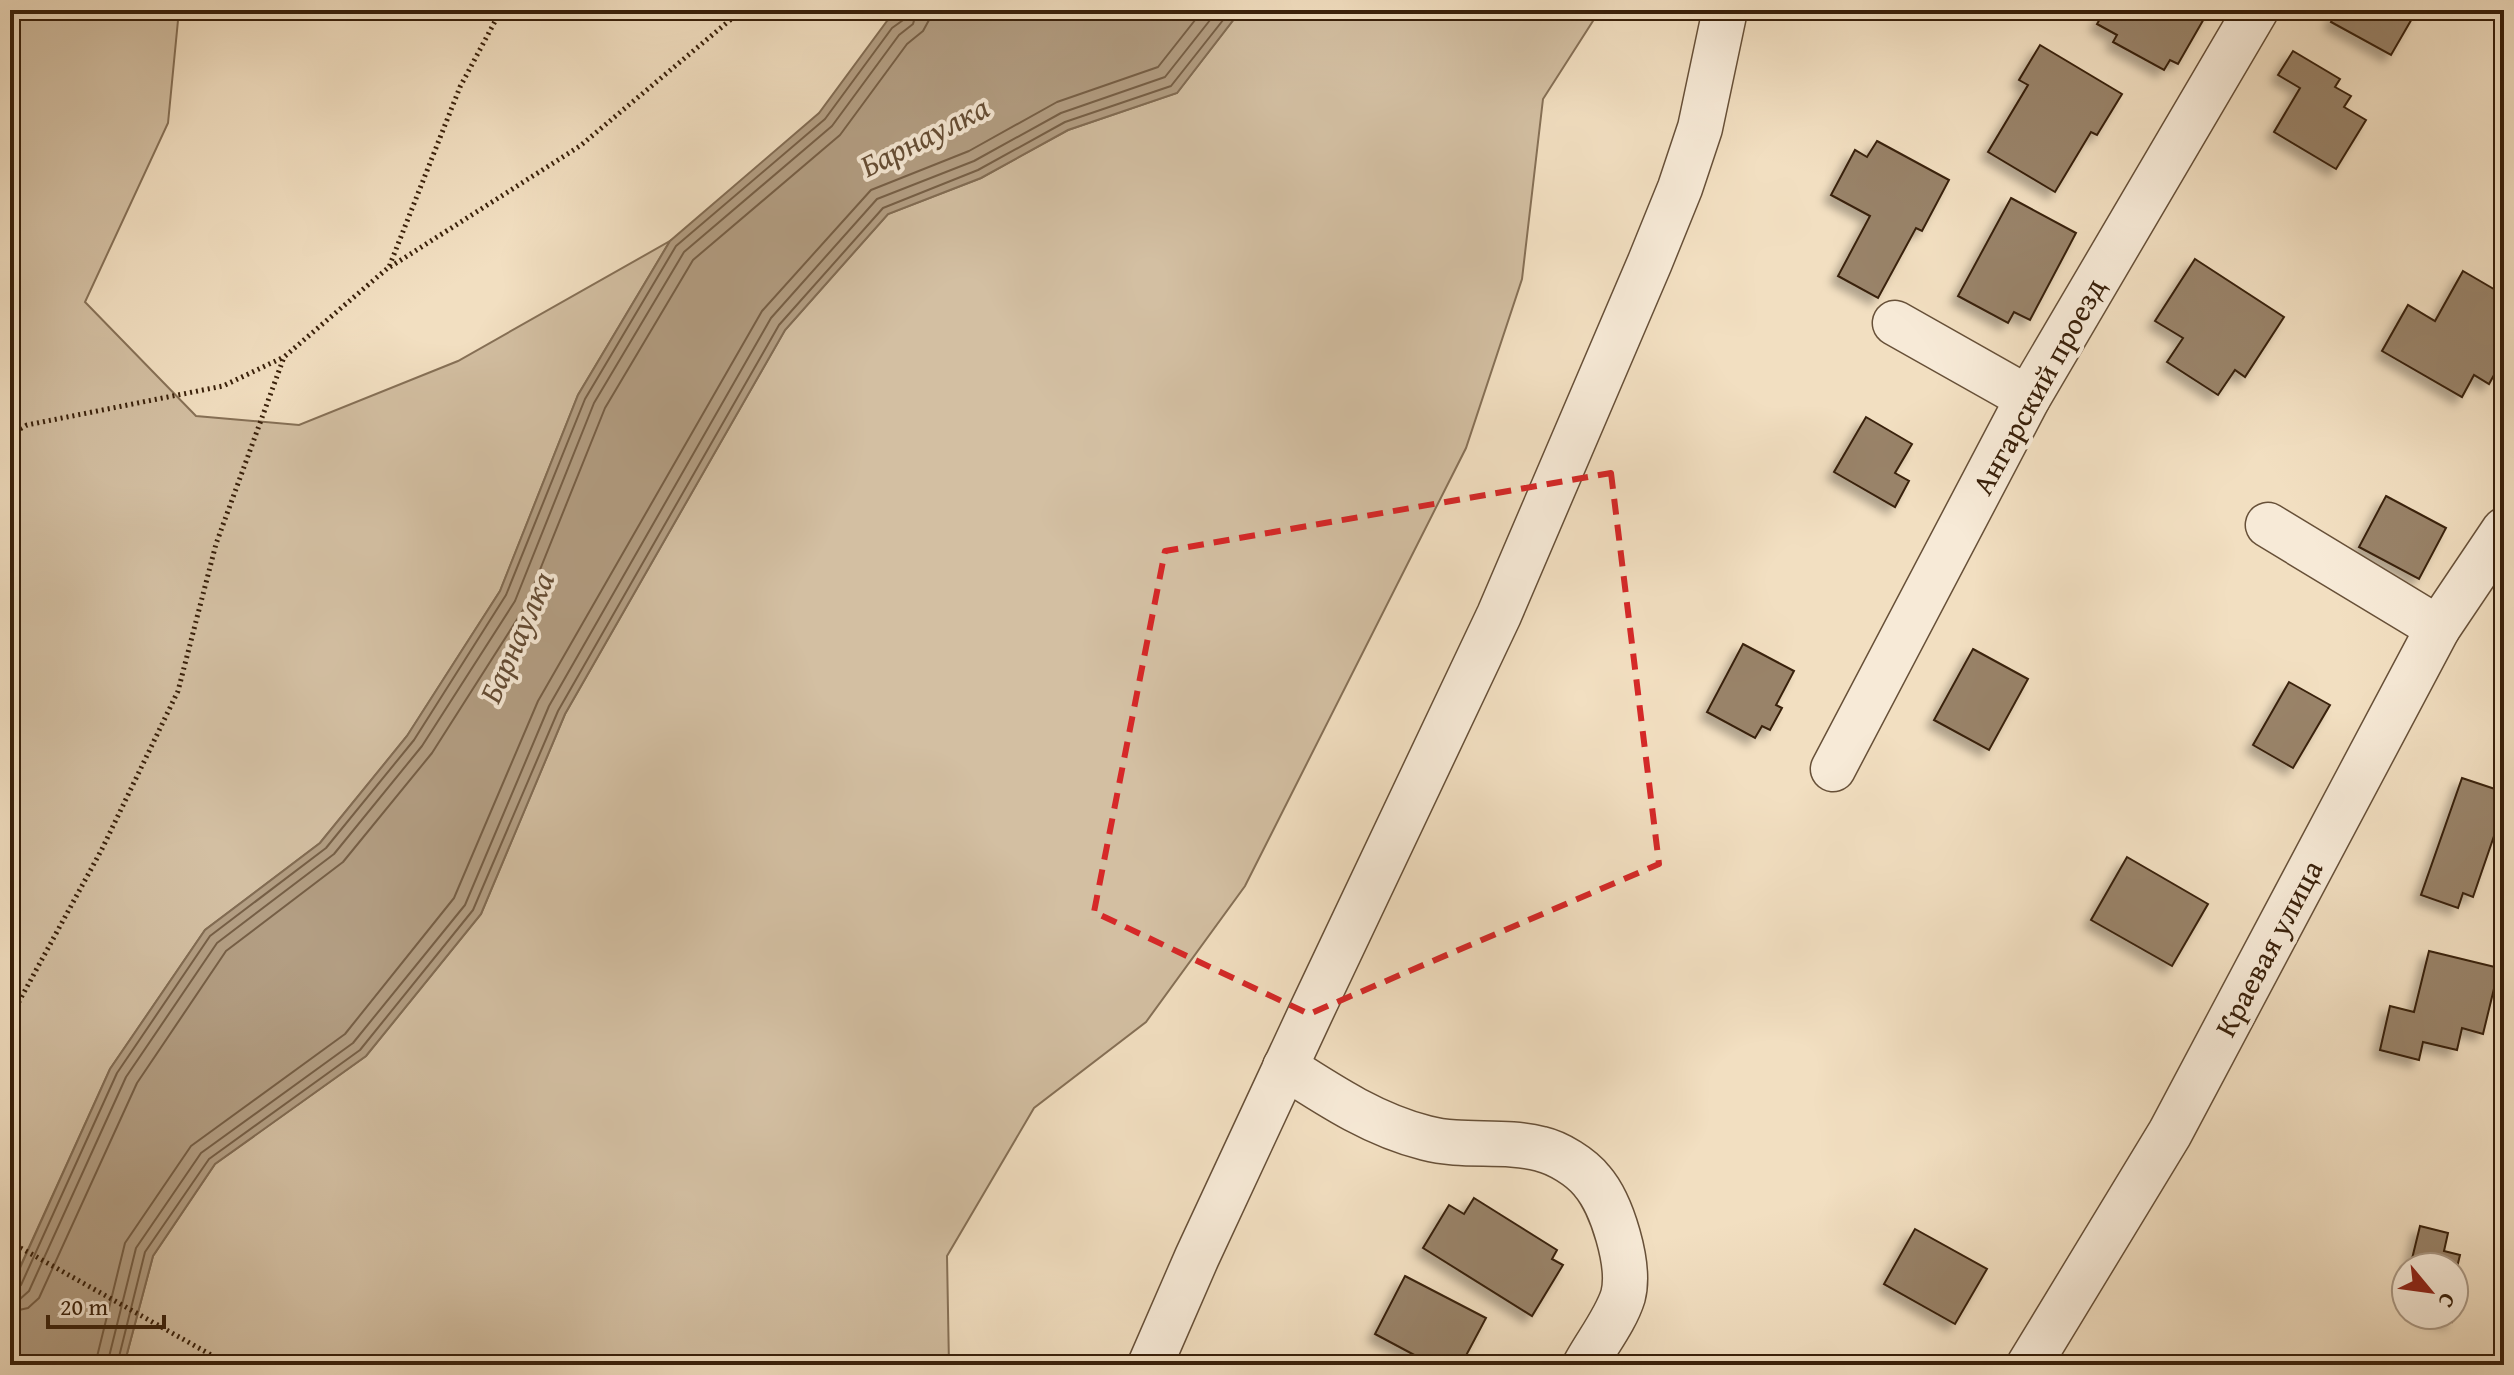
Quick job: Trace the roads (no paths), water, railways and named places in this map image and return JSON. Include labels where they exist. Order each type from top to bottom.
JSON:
[{"type":"street","points":[[1150,1365],[1285,1067],[1499,615],[1661,236],[1700,128],[1725,10]]},
{"type":"street","name":"Ангарский проезд","points":[[1833,769],[2028,398],[2256,10]]},
{"type":"street","points":[[1895,323],[2028,398]]},
{"type":"street","points":[[2268,525],[2438,628]]},
{"type":"street","name":"Краевая улица","points":[[2029,1365],[2170,1133],[2438,628],[2504,530]]},
{"type":"street","points":[[1285,1067],[1358,1112],[1394,1128],[1453,1144],[1542,1149],[1558,1155],[1592,1180],[1607,1207],[1621,1247],[1625,1284],[1622,1298],[1585,1365]]},
{"type":"water","name":"Барнаулка","points":[[904,10],[1241,10],[1177,93],[1068,130],[981,178],[888,214],[785,330],[565,714],[481,914],[366,1056],[215,1164],[153,1256],[124,1365],[10,1365],[10,1290],[110,1069],[205,930],[320,843],[407,736],[500,591],[578,395],[670,241],[819,113],[887,21]]}]
